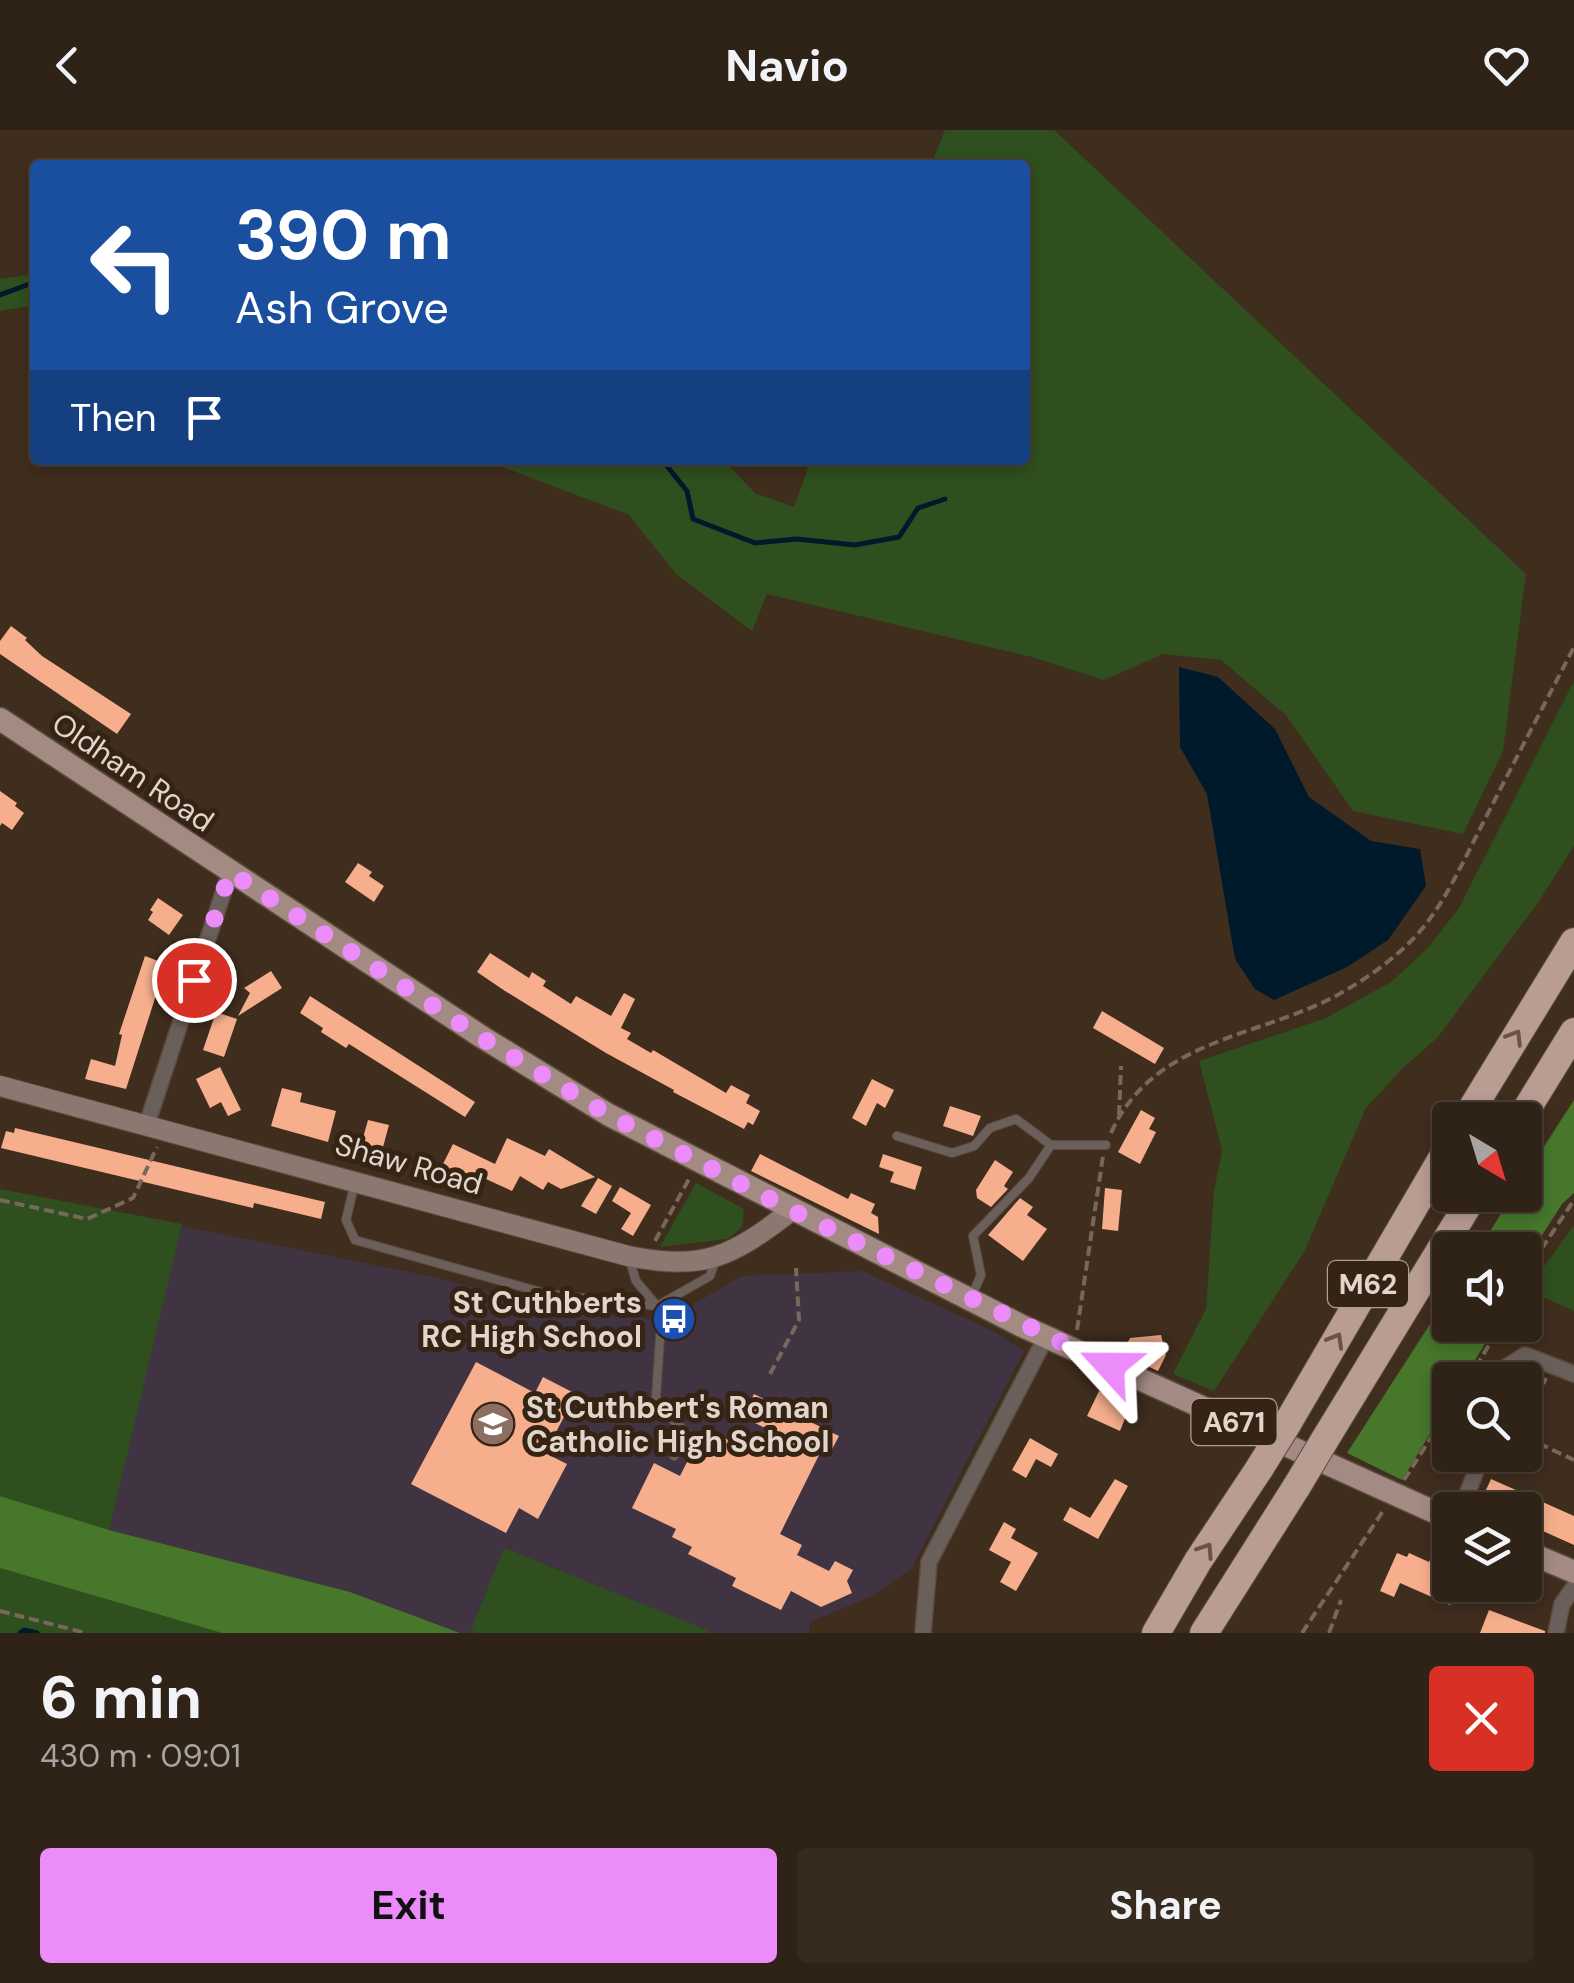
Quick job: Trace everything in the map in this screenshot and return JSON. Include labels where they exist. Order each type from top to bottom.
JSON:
[{"type":"highway","points":[[1476,1102],[1574,942]]},
{"type":"highway","points":[[1531,1102],[1574,1032]]},
{"type":"highway","name":"M62","points":[[1156,1633],[1286,1424],[1432,1175]]},
{"type":"highway","name":"M62","points":[[1204,1633],[1464,1212]]},
{"type":"main road","name":"Oldham Road","points":[[0,719],[482,1038],[609,1115],[1046,1337],[1432,1512]]},
{"type":"main road","points":[[1542,1558],[1574,1572]]},
{"type":"street","points":[[155,1126],[230,872]]},
{"type":"street","name":"Shaw Road","points":[[0,1086],[636,1258],[694,1263],[716,1258],[755,1239],[791,1210]]},
{"type":"street","points":[[923,1633],[928,1562],[1046,1337]]},
{"type":"street","points":[[1514,1362],[1524,1355],[1574,1374]]},
{"type":"street","points":[[1556,1633],[1562,1604],[1574,1587]]},
{"type":"lane","points":[[897,1136],[952,1154],[974,1146],[990,1128],[1016,1119],[1051,1145],[1106,1144]]},
{"type":"lane","points":[[971,1300],[981,1275],[973,1236],[1029,1178],[1051,1145]]},
{"type":"lane","points":[[355,1180],[346,1220],[355,1240],[548,1294],[657,1306],[710,1276],[716,1258]]},
{"type":"lane","points":[[636,1258],[636,1282],[657,1306],[662,1344],[656,1397],[666,1414],[685,1431],[674,1456]]},
{"type":"path","points":[[1074,1349],[1097,1182],[1106,1144],[1119,1115],[1142,1089],[1178,1060],[1225,1036],[1330,999],[1375,973],[1414,938],[1445,897],[1574,647]]},
{"type":"path","points":[[1119,1115],[1121,1066]]},
{"type":"path","points":[[0,1200],[87,1219],[133,1198],[155,1126]]},
{"type":"path","points":[[636,1258],[698,1162]]},
{"type":"path","points":[[1542,1248],[1574,1200]]},
{"type":"path","points":[[770,1374],[799,1320],[796,1268]]},
{"type":"path","points":[[1542,1387],[1552,1364]]},
{"type":"path","points":[[1302,1633],[1432,1436]]},
{"type":"path","points":[[1542,1445],[1574,1460]]},
{"type":"path","points":[[1329,1633],[1341,1600]]},
{"type":"path","points":[[0,1611],[86,1632]]},
{"type":"shaded area","name":"St Cuthbert's Roman Catholic High School","points":[[0,1189],[429,1276],[554,1308],[636,1316],[661,1323],[671,1323],[697,1302],[742,1276],[862,1271],[995,1332],[1024,1351],[911,1569],[872,1596],[810,1622],[809,1633],[460,1633],[350,1592],[109,1530],[0,1496]]},
{"type":"green space","points":[[945,130],[1054,130],[1526,574],[1503,751],[1463,834],[1353,811],[1286,715],[1221,660],[1163,654],[1104,680],[1032,657],[767,594],[752,631],[676,574],[629,515],[497,465],[728,465],[755,493],[794,507],[809,465],[1030,465],[1030,160],[933,160]]},
{"type":"green space","points":[[30,275],[30,306],[0,311],[0,279]]},
{"type":"green space","points":[[1574,681],[1574,846],[1537,904],[1438,1037],[1366,1108],[1304,1252],[1214,1391],[1173,1374],[1206,1309],[1214,1191],[1222,1150],[1199,1061],[1326,1018],[1391,982],[1427,949],[1459,908]]},
{"type":"green space","points":[[1574,1100],[1574,1193],[1542,1235],[1542,1232],[1489,1232],[1502,1212],[1542,1212],[1542,1150]]},
{"type":"green space","points":[[696,1183],[744,1209],[742,1227],[728,1239],[660,1247]]},
{"type":"green space","points":[[0,1189],[182,1224],[109,1530],[0,1496]]},
{"type":"green space","points":[[1574,1225],[1574,1311],[1542,1297],[1542,1269]]},
{"type":"green space","points":[[1432,1321],[1432,1342],[1486,1342],[1474,1362],[1432,1362],[1432,1431],[1402,1480],[1347,1453]]},
{"type":"green space","points":[[0,1496],[109,1530],[350,1592],[460,1633],[222,1633],[0,1568]]},
{"type":"green space","points":[[504,1548],[709,1631],[477,1633],[471,1630]]},
{"type":"green space","points":[[0,1568],[222,1633],[0,1633]]},
{"type":"water","points":[[1179,667],[1218,677],[1275,729],[1309,797],[1371,841],[1420,849],[1426,886],[1388,940],[1347,967],[1274,1000],[1255,989],[1235,959],[1207,794],[1180,747]]},
{"type":"building","points":[[11,626],[42,656],[131,714],[117,734],[0,654],[0,641]]},
{"type":"building","points":[[0,791],[24,813],[12,830],[2,823],[0,826]]},
{"type":"building","points":[[358,863],[384,886],[374,902],[345,882]]},
{"type":"building","points":[[158,898],[183,915],[169,935],[148,920]]},
{"type":"building","points":[[490,953],[529,978],[532,972],[546,981],[543,986],[571,1004],[576,996],[611,1016],[624,993],[635,999],[621,1028],[631,1033],[627,1039],[726,1093],[731,1085],[750,1095],[746,1103],[760,1111],[753,1125],[748,1122],[744,1129],[673,1092],[505,991],[477,972]]},
{"type":"building","points":[[145,956],[166,964],[126,1089],[85,1079],[91,1059],[115,1066],[122,1035],[119,1034]]},
{"type":"building","points":[[271,971],[282,988],[238,1016],[250,993],[244,988]]},
{"type":"building","points":[[310,996],[475,1102],[465,1117],[349,1044],[346,1048],[321,1032],[323,1028],[300,1013]]},
{"type":"building","points":[[1102,1011],[1164,1048],[1155,1064],[1093,1028]]},
{"type":"building","points":[[216,1012],[237,1019],[224,1057],[203,1050]]},
{"type":"building","points":[[220,1067],[241,1110],[228,1116],[221,1102],[210,1108],[196,1079]]},
{"type":"building","points":[[872,1079],[894,1090],[885,1108],[877,1103],[866,1126],[852,1118]]},
{"type":"building","points":[[282,1088],[302,1093],[300,1102],[336,1111],[328,1142],[271,1126]]},
{"type":"building","points":[[950,1106],[981,1116],[973,1136],[943,1126]]},
{"type":"building","points":[[1141,1110],[1155,1118],[1149,1129],[1156,1132],[1140,1164],[1118,1152]]},
{"type":"building","points":[[368,1120],[389,1125],[380,1158],[359,1152]]},
{"type":"building","points":[[15,1128],[325,1202],[321,1219],[254,1203],[253,1208],[1,1148],[6,1131],[14,1133]]},
{"type":"building","points":[[507,1138],[545,1156],[549,1149],[595,1177],[561,1189],[548,1182],[543,1190],[520,1176],[512,1191],[477,1175],[474,1181],[442,1166],[453,1144],[495,1164]]},
{"type":"building","points":[[760,1154],[848,1199],[851,1193],[875,1204],[871,1213],[878,1217],[879,1234],[751,1171]]},
{"type":"building","points":[[883,1154],[922,1167],[915,1190],[890,1182],[894,1172],[879,1167]]},
{"type":"building","points":[[995,1160],[1013,1172],[1004,1186],[1008,1189],[991,1207],[977,1198],[976,1190]]},
{"type":"building","points":[[598,1178],[612,1186],[596,1214],[581,1206]]},
{"type":"building","points":[[620,1187],[651,1205],[633,1236],[621,1229],[631,1213],[612,1201]]},
{"type":"building","points":[[1105,1188],[1122,1190],[1118,1231],[1102,1229]]},
{"type":"building","points":[[1020,1198],[1033,1207],[1027,1215],[1047,1229],[1023,1261],[988,1235]]},
{"type":"building","points":[[1161,1335],[1166,1355],[1158,1371],[1122,1354],[1130,1338]]},
{"type":"building","points":[[476,1362],[535,1393],[543,1377],[576,1394],[545,1453],[567,1464],[538,1519],[519,1508],[506,1533],[411,1484]]},
{"type":"building","points":[[1099,1391],[1130,1406],[1120,1431],[1087,1416]]},
{"type":"building","points":[[754,1394],[839,1436],[828,1457],[820,1453],[780,1534],[802,1545],[797,1555],[829,1571],[835,1561],[853,1570],[847,1581],[852,1593],[821,1607],[791,1591],[781,1610],[732,1586],[736,1578],[688,1554],[692,1547],[672,1537],[676,1529],[632,1508],[654,1463],[680,1476],[704,1428],[753,1452],[765,1428],[743,1417]]},
{"type":"building","points":[[1030,1438],[1058,1454],[1051,1467],[1036,1459],[1026,1478],[1012,1470]]},
{"type":"building","points":[[1115,1479],[1128,1486],[1098,1539],[1063,1520],[1070,1507],[1090,1518]]},
{"type":"building","points":[[1491,1479],[1520,1492],[1485,1492]]},
{"type":"building","points":[[1542,1502],[1574,1516],[1574,1545],[1542,1531]]},
{"type":"building","points":[[1004,1522],[1016,1529],[1011,1538],[1038,1553],[1016,1591],[1000,1582],[1011,1562],[989,1550]]},
{"type":"building","points":[[1397,1553],[1407,1557],[1409,1553],[1429,1562],[1432,1554],[1432,1597],[1400,1583],[1394,1597],[1380,1591]]},
{"type":"building","points":[[1489,1610],[1545,1631],[1545,1633],[1480,1633]]},
{"type":"waterway","points":[[0,295],[30,284]]},
{"type":"waterway","points":[[666,465],[687,491],[693,519],[755,543],[797,539],[855,545],[899,537],[918,508],[945,499]]},
{"type":"waterway","points":[[20,1633],[37,1633]]},
{"type":"place","name":"St Cuthberts RC High School","points":[[674,1319]]},
{"type":"place","name":"St Cuthbert's Roman Catholic High School","points":[[493,1424]]},
{"type":"route","points":[[194,980],[230,872],[482,1038],[609,1115],[1022,1326],[1110,1366]]}]
